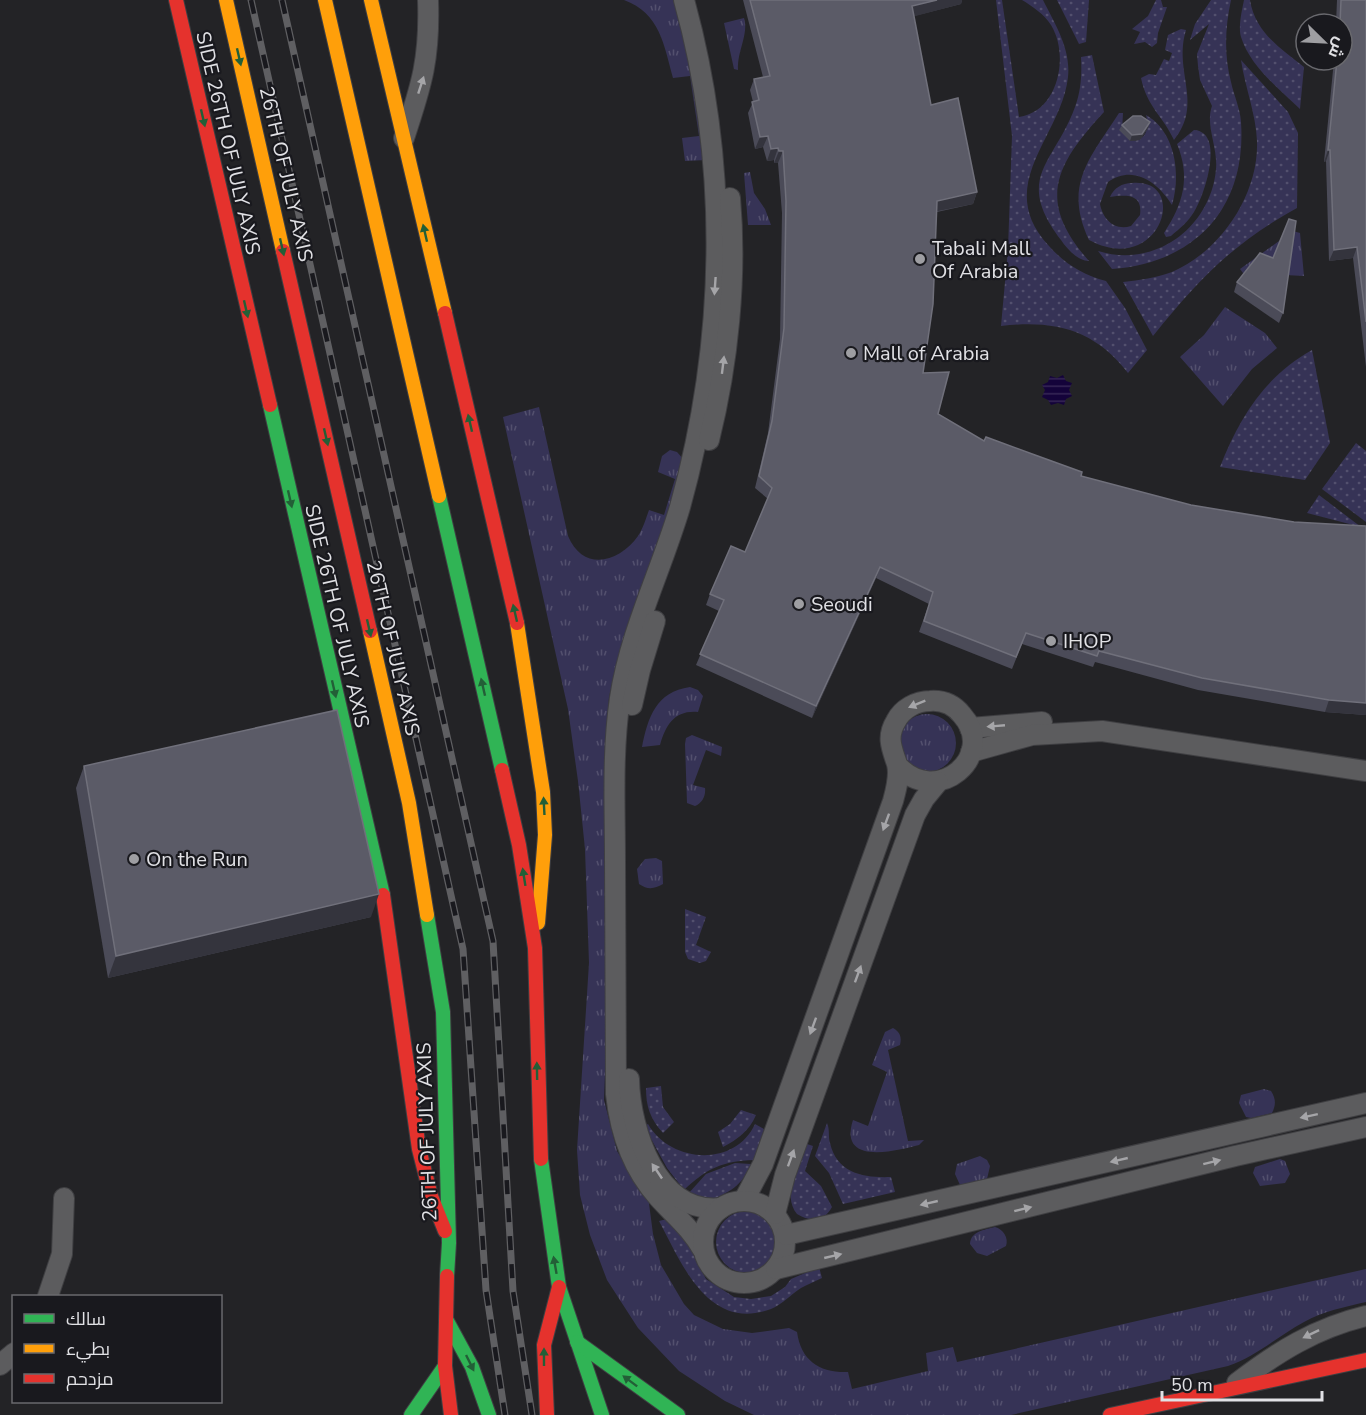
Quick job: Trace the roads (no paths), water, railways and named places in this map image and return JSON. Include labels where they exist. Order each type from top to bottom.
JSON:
[{"type":"main road","name":"SIDE 26TH OF JULY AXIS","points":[[176,0],[384,899],[419,1149],[431,1196],[449,1243]]},
{"type":"main road","name":"26TH OF JULY AXIS","points":[[226,0],[406,791],[428,910],[443,1012],[449,1243],[444,1314],[445,1366],[451,1415]]},
{"type":"main road","points":[[325,0],[516,834],[535,948]]},
{"type":"main road","points":[[371,0],[522,642],[543,792],[545,835],[535,948],[538,1145],[559,1287],[602,1415]]},
{"type":"main road","points":[[547,1415],[544,1389],[544,1345],[559,1287]]},
{"type":"main road","points":[[444,1314],[472,1367],[489,1415]]},
{"type":"main road","points":[[577,1342],[678,1415]]},
{"type":"main road","points":[[1110,1415],[1366,1360]]},
{"type":"main road","points":[[411,1415],[445,1366]]},
{"type":"street","points":[[403,141],[425,73],[429,47],[428,0]]},
{"type":"street","points":[[684,0],[698,49],[707,102],[718,222],[716,276],[707,374],[696,443],[679,508],[627,664],[620,697],[615,764],[616,1094],[619,1118],[634,1161],[654,1193],[684,1222],[714,1271],[734,1282],[757,1282],[776,1269],[1235,1156],[1366,1127]]},
{"type":"street","points":[[698,0],[713,62],[728,171],[732,231],[728,324],[722,376],[708,446],[672,572],[648,640],[633,703],[628,761],[629,1092],[639,1137],[655,1169],[679,1198],[688,1204],[710,1209],[721,1208],[744,1200],[755,1202],[775,1214],[786,1235],[786,1247],[776,1269]]},
{"type":"street","points":[[775,1214],[785,1175],[915,815],[938,782],[959,772],[971,752],[970,728],[957,709],[947,703],[924,701],[903,711],[891,731],[892,754],[897,765],[915,780],[938,782]]},
{"type":"street","points":[[970,728],[1069,720],[1098,720],[1366,759]]},
{"type":"street","points":[[971,752],[1032,735],[1102,730],[1366,771]]},
{"type":"street","points":[[744,1200],[767,1155],[893,801],[897,765]]},
{"type":"street","points":[[786,1235],[1366,1103]]},
{"type":"street","points":[[48,1295],[62,1254],[64,1198]]},
{"type":"street","points":[[703,1250],[706,1226],[721,1208]]},
{"type":"street","points":[[1228,1389],[1297,1340],[1319,1330],[1366,1316]]},
{"type":"street","points":[[0,1365],[12,1355]]},
{"type":"railway","points":[[251,0],[463,949],[486,1290],[505,1415]]},
{"type":"railway","points":[[282,0],[493,941],[513,1291],[532,1415]]},
{"type":"place","name":"Tabali Mall Of Arabia","points":[[920,259]]},
{"type":"place","name":"Mall of Arabia","points":[[851,353]]},
{"type":"place","name":"Seoudi","points":[[799,604]]},
{"type":"place","name":"IHOP","points":[[1051,641]]},
{"type":"place","name":"On the Run","points":[[134,859]]}]
